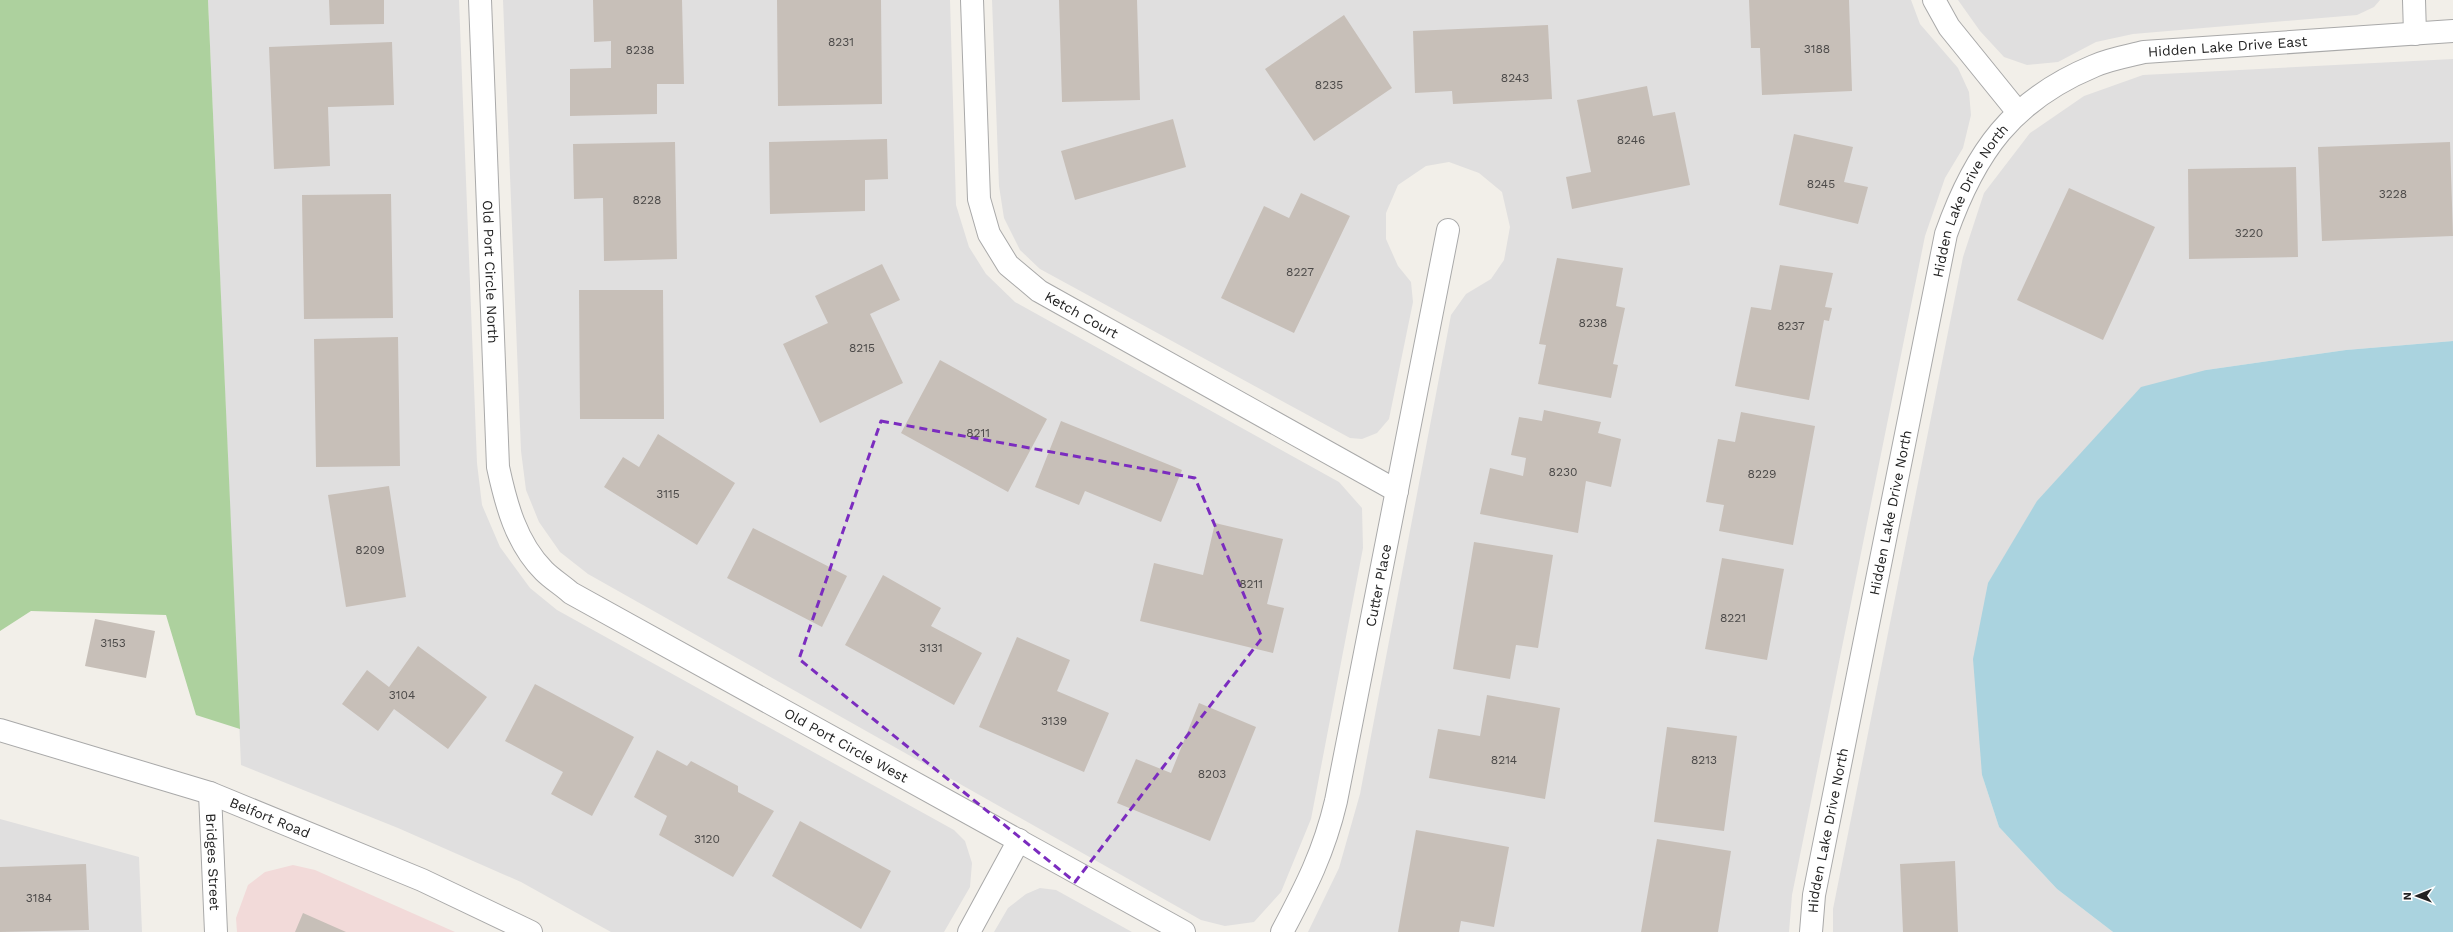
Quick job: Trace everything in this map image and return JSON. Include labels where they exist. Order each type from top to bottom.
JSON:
[{"type":"street","name":"Old Port Circle North","points":[[480,0],[498,467],[507,507],[522,540]]},
{"type":"street","name":"Ketch Court","points":[[972,0],[979,199],[989,234],[1008,265],[1039,291],[1398,491]]},
{"type":"street","points":[[1934,0],[1949,27],[2017,111]]},
{"type":"street","points":[[2414,0],[2415,34]]},
{"type":"street","name":"Hidden Lake Drive East","points":[[2017,111],[2052,86],[2095,65],[2144,52],[2453,31]]},
{"type":"street","name":"Hidden Lake Drive North","points":[[1811,932],[1814,895],[1946,234],[1960,194],[1980,158],[2017,111]]},
{"type":"street","name":"Cutter Place","points":[[1282,932],[1313,874],[1328,837],[1398,491],[1448,230]]},
{"type":"street","name":"Old Port Circle West","points":[[522,540],[544,570],[571,593],[1184,932]]},
{"type":"street","name":"Belfort Road","points":[[0,730],[210,793],[422,880],[531,932]]},
{"type":"street","name":"Bridges Street","points":[[210,793],[216,932]]},
{"type":"street","points":[[969,932],[1019,840]]},
{"type":"highlighted area","points":[[881,421],[1195,478],[1262,638],[1075,882],[799,659]]},
{"type":"shaded area","points":[[208,0],[459,0],[477,463],[482,505],[500,547],[530,588],[557,610],[954,830],[965,841],[972,863],[970,887],[944,932],[611,932],[521,882],[398,828],[241,765]]},
{"type":"shaded area","points":[[503,0],[950,0],[956,205],[969,247],[986,274],[1015,302],[1339,482],[1362,508],[1363,548],[1311,819],[1281,892],[1254,922],[1225,926],[1201,920],[588,574],[560,552],[539,522],[526,490],[521,451]]},
{"type":"shaded area","points":[[992,0],[1911,0],[1920,24],[1958,68],[1969,92],[1971,115],[1963,148],[1945,178],[1925,236],[1792,895],[1789,932],[1308,932],[1339,868],[1360,794],[1451,315],[1466,294],[1491,279],[1504,260],[1510,227],[1502,192],[1479,173],[1449,162],[1426,166],[1398,185],[1386,213],[1386,239],[1398,266],[1411,282],[1413,302],[1389,419],[1377,433],[1362,439],[1350,438],[1040,269],[1020,250],[1004,218],[999,186]]},
{"type":"shaded area","points":[[1958,0],[2380,0],[2374,7],[2357,15],[2133,34],[2096,42],[2058,62],[2027,65],[2004,57],[1980,31]]},
{"type":"shaded area","points":[[2453,59],[2453,341],[2346,350],[2206,370],[1982,775],[1999,827],[2057,889],[2113,932],[1833,932],[1833,909],[1963,257],[1984,193],[2030,133],[2084,96],[2143,75]]},
{"type":"shaded area","points":[[0,819],[139,857],[142,932],[0,932]]},
{"type":"shaded area","points":[[293,865],[315,870],[455,932],[237,932],[236,918],[248,885],[265,872]]},
{"type":"shaded area","points":[[1040,888],[1056,890],[1132,932],[994,932],[1008,908],[1026,894]]},
{"type":"green space","points":[[0,0],[208,0],[240,729],[196,715],[166,615],[31,611],[0,631]]},
{"type":"water","points":[[2453,341],[2453,932],[2113,932],[2057,889],[1999,827],[1982,775],[1973,659],[1988,583],[2037,501],[2141,387],[2206,370],[2346,350]]},
{"type":"building","points":[[329,0],[384,0],[384,24],[330,25]]},
{"type":"building","points":[[593,0],[682,0],[684,84],[657,84],[657,114],[570,116],[570,69],[611,68],[611,41],[594,42]]},
{"type":"building","points":[[777,0],[881,0],[882,104],[778,106]]},
{"type":"building","points":[[1059,0],[1137,0],[1140,100],[1062,102]]},
{"type":"building","points":[[1749,0],[1849,0],[1852,91],[1762,95],[1760,48],[1751,48]]},
{"type":"building","points":[[1344,15],[1392,88],[1314,141],[1265,69]]},
{"type":"building","points":[[1548,25],[1552,99],[1453,104],[1452,91],[1415,93],[1413,31]]},
{"type":"building","points":[[392,42],[394,105],[328,107],[330,166],[274,169],[269,47]]},
{"type":"building","points":[[1647,86],[1653,116],[1675,112],[1690,185],[1572,209],[1566,177],[1591,172],[1577,100]]},
{"type":"building","points":[[1173,119],[1186,167],[1075,200],[1061,151]]},
{"type":"building","points":[[1794,134],[1853,147],[1844,182],[1868,187],[1858,224],[1779,205]]},
{"type":"building","points":[[887,139],[888,179],[865,180],[865,211],[770,214],[769,142]]},
{"type":"building","points":[[675,142],[677,259],[604,261],[603,198],[574,199],[573,144]]},
{"type":"building","points":[[2450,142],[2453,236],[2322,241],[2318,147]]},
{"type":"building","points":[[2296,167],[2298,257],[2189,259],[2188,169]]},
{"type":"building","points":[[2069,188],[2155,227],[2103,340],[2017,300]]},
{"type":"building","points":[[1301,193],[1350,216],[1294,333],[1221,298],[1264,206],[1289,218]]},
{"type":"building","points":[[391,194],[393,318],[304,319],[302,195]]},
{"type":"building","points":[[1557,258],[1623,268],[1616,306],[1625,308],[1613,364],[1618,365],[1611,398],[1538,384],[1546,345],[1539,344]]},
{"type":"building","points":[[882,264],[900,300],[870,314],[903,383],[820,423],[783,344],[828,323],[815,296]]},
{"type":"building","points":[[1780,265],[1833,273],[1825,307],[1832,308],[1829,321],[1824,320],[1809,400],[1735,386],[1751,307],[1771,310]]},
{"type":"building","points":[[579,290],[663,290],[664,419],[580,419]]},
{"type":"building","points":[[398,337],[400,466],[316,467],[314,339]]},
{"type":"building","points":[[940,360],[1047,419],[1008,492],[901,433]]},
{"type":"building","points":[[1544,410],[1601,422],[1598,433],[1621,439],[1611,487],[1586,481],[1578,533],[1480,514],[1490,468],[1523,476],[1526,458],[1511,455],[1519,417],[1542,421]]},
{"type":"building","points":[[1741,412],[1815,426],[1793,545],[1719,531],[1724,505],[1706,502],[1718,439],[1735,442]]},
{"type":"building","points":[[1061,421],[1182,470],[1161,522],[1085,491],[1079,505],[1035,487]]},
{"type":"building","points":[[658,434],[735,483],[697,545],[604,487],[623,457],[639,467]]},
{"type":"building","points":[[389,486],[406,597],[346,607],[328,495]]},
{"type":"building","points":[[1215,523],[1283,539],[1267,604],[1284,608],[1273,653],[1140,621],[1154,563],[1203,575]]},
{"type":"building","points":[[753,528],[847,576],[822,627],[727,578]]},
{"type":"building","points":[[1474,542],[1553,555],[1538,648],[1516,645],[1510,679],[1453,669]]},
{"type":"building","points":[[1722,558],[1784,569],[1767,660],[1705,649]]},
{"type":"building","points":[[883,575],[941,608],[931,626],[982,653],[954,705],[845,645]]},
{"type":"building","points":[[95,619],[155,631],[146,678],[85,666]]},
{"type":"building","points":[[1017,637],[1070,660],[1057,691],[1109,713],[1084,772],[979,727]]},
{"type":"building","points":[[418,646],[487,697],[448,749],[394,709],[378,731],[342,704],[367,670],[389,687]]},
{"type":"building","points":[[535,684],[634,737],[592,816],[551,794],[563,772],[505,741]]},
{"type":"building","points":[[1487,695],[1560,708],[1545,799],[1429,778],[1438,729],[1480,736]]},
{"type":"building","points":[[1199,703],[1256,727],[1210,841],[1117,803],[1136,759],[1171,773]]},
{"type":"building","points":[[1667,727],[1737,736],[1724,831],[1654,822]]},
{"type":"building","points":[[657,750],[687,766],[691,761],[738,786],[738,792],[774,811],[733,877],[659,835],[667,816],[634,797]]},
{"type":"building","points":[[800,821],[891,871],[861,929],[772,876]]},
{"type":"building","points":[[1416,830],[1509,847],[1494,927],[1461,921],[1459,932],[1398,932]]},
{"type":"building","points":[[1657,839],[1731,851],[1718,932],[1641,932]]},
{"type":"building","points":[[1955,861],[1958,932],[1903,932],[1900,864]]},
{"type":"building","points":[[86,864],[89,930],[0,932],[0,867]]},
{"type":"building","points":[[303,913],[346,932],[295,932]]}]
